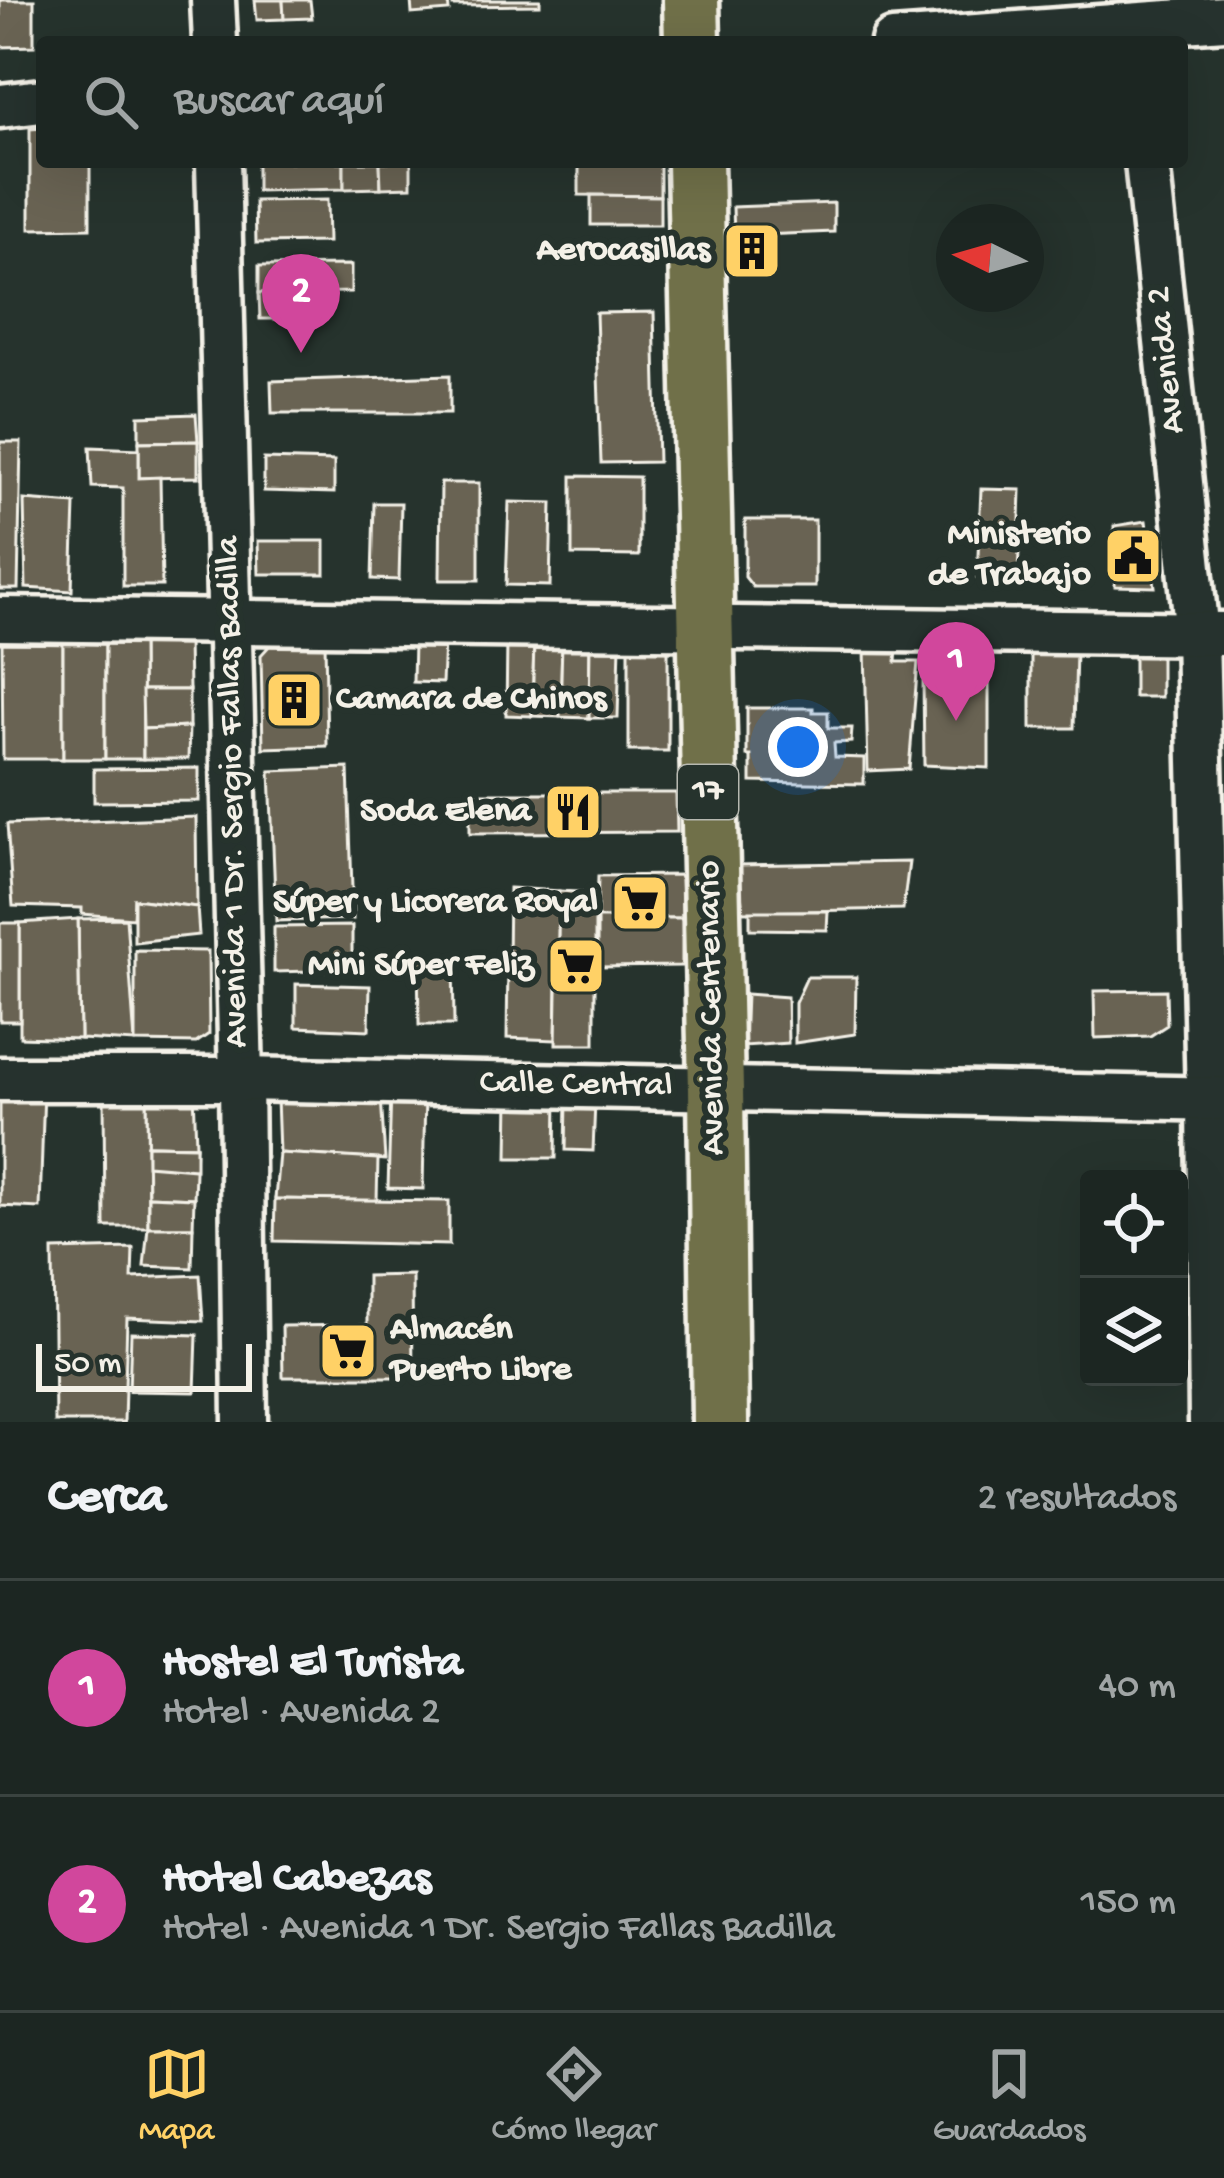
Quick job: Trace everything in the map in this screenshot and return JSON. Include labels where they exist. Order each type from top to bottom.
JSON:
[{"type":"main road","points":[[692,0],[692,36]]},
{"type":"main road","name":"Avenida Centenario","points":[[694,168],[720,1422]]},
{"type":"street","points":[[213,0],[215,36]]},
{"type":"street","points":[[965,36],[1224,18]]},
{"type":"street","points":[[0,106],[36,102]]},
{"type":"street","name":"Avenida 1 Dr. Sergio Fallas Badilla","points":[[218,168],[242,1079],[245,1422]]},
{"type":"street","name":"Avenida 2","points":[[1149,168],[1210,634],[1216,1099],[1211,1422]]},
{"type":"street","points":[[0,619],[1210,634]]},
{"type":"street","name":"Calle Central","points":[[0,1079],[242,1079],[1216,1099]]},
{"type":"building","points":[[0,0],[34,0],[34,46],[0,47]]},
{"type":"building","points":[[255,0],[283,0],[284,19],[257,20]]},
{"type":"building","points":[[283,0],[310,0],[312,18],[284,19]]},
{"type":"building","points":[[411,0],[448,0],[449,11],[412,14]]},
{"type":"building","points":[[453,0],[540,0],[540,5],[453,6]]},
{"type":"building","points":[[36,128],[36,168],[90,168],[90,228],[30,229],[30,129]]},
{"type":"building","points":[[257,168],[344,168],[344,189],[257,191]]},
{"type":"building","points":[[344,168],[380,168],[381,188],[344,189]]},
{"type":"building","points":[[380,168],[411,168],[411,187],[381,188]]},
{"type":"building","points":[[579,168],[660,168],[660,196],[579,195]]},
{"type":"building","points":[[591,195],[660,196],[660,225],[591,225]]},
{"type":"building","points":[[327,200],[328,242],[256,243],[255,201]]},
{"type":"building","points":[[834,203],[834,232],[734,236],[733,207]]},
{"type":"building","name":"Aerocasillas","points":[[769,235],[769,267],[734,267],[734,236]]},
{"type":"building","points":[[351,265],[351,292],[259,293],[259,266]]},
{"type":"building","points":[[259,293],[314,293],[314,319],[260,319]]},
{"type":"building","points":[[654,312],[658,462],[601,463],[596,313]]},
{"type":"building","points":[[450,375],[450,413],[272,413],[271,381]]},
{"type":"building","points":[[196,414],[198,441],[139,442],[139,416]]},
{"type":"building","points":[[198,441],[198,477],[139,478],[139,442]]},
{"type":"building","points":[[0,442],[21,442],[18,589],[0,589]]},
{"type":"building","points":[[90,447],[139,449],[139,478],[160,477],[162,586],[123,586],[123,488],[92,487]]},
{"type":"building","points":[[264,459],[334,461],[334,493],[264,491]]},
{"type":"building","points":[[572,476],[639,477],[639,556],[572,555]]},
{"type":"building","points":[[441,483],[479,483],[479,580],[440,580]]},
{"type":"building","points":[[981,489],[1021,490],[1018,579],[977,578]]},
{"type":"building","points":[[24,500],[75,504],[72,591],[26,588]]},
{"type":"building","points":[[509,502],[552,503],[550,586],[506,585]]},
{"type":"building","points":[[374,503],[401,503],[399,580],[372,579]]},
{"type":"building","points":[[745,520],[815,520],[815,587],[753,587],[745,577]]},
{"type":"building","name":"Ministerio de Trabajo","points":[[1146,521],[1155,587],[1115,586],[1114,526]]},
{"type":"building","points":[[258,541],[325,541],[325,574],[259,574]]},
{"type":"building","points":[[507,640],[534,641],[532,716],[506,715]]},
{"type":"building","points":[[414,641],[444,641],[442,683],[413,682]]},
{"type":"building","points":[[534,641],[562,641],[560,717],[532,716]]},
{"type":"building","points":[[562,641],[590,642],[589,718],[560,717]]},
{"type":"building","points":[[188,642],[189,690],[142,690],[142,643]]},
{"type":"building","name":"Camara de Chinos","points":[[325,642],[327,746],[263,748],[261,655],[272,643]]},
{"type":"building","points":[[590,642],[620,643],[618,718],[589,718]]},
{"type":"building","points":[[2,643],[63,643],[63,759],[3,759]]},
{"type":"building","points":[[63,643],[105,644],[105,759],[63,759]]},
{"type":"building","points":[[142,643],[143,759],[105,759],[105,644]]},
{"type":"building","points":[[629,643],[668,643],[668,751],[629,751]]},
{"type":"building","points":[[1134,645],[1161,658],[1161,697],[1134,697]]},
{"type":"building","points":[[924,647],[956,647],[956,677],[923,676]]},
{"type":"building","points":[[956,647],[989,649],[989,768],[924,765],[923,676],[956,677]]},
{"type":"building","points":[[865,648],[897,649],[896,662],[918,662],[909,769],[868,771]]},
{"type":"building","points":[[1076,651],[1074,728],[1031,728],[1031,653]]},
{"type":"building","points":[[142,690],[189,690],[189,727],[143,729]]},
{"type":"building","points":[[747,708],[828,712],[828,728],[852,728],[851,742],[834,743],[835,757],[864,758],[864,784],[751,782]]},
{"type":"building","points":[[189,727],[188,759],[143,759],[143,729]]},
{"type":"building","points":[[199,768],[199,801],[94,802],[94,769]]},
{"type":"building","points":[[348,768],[353,919],[276,921],[270,771]]},
{"type":"building","name":"Soda Elena","points":[[470,793],[676,793],[677,832],[470,833]]},
{"type":"building","points":[[196,817],[197,907],[134,899],[133,918],[82,914],[82,908],[13,906],[7,824]]},
{"type":"building","points":[[909,862],[903,909],[743,912],[738,865]]},
{"type":"building","name":"Súper y Licorera Royal","points":[[681,875],[682,918],[597,918],[598,876]]},
{"type":"building","points":[[509,888],[559,891],[556,1040],[507,1038]]},
{"type":"building","name":"Mini Súper Feliz","points":[[559,891],[595,893],[595,1044],[556,1044]]},
{"type":"building","points":[[134,899],[197,907],[199,935],[134,942]]},
{"type":"building","points":[[750,911],[828,911],[827,930],[750,929]]},
{"type":"building","points":[[126,918],[135,1042],[80,1039],[78,919]]},
{"type":"building","points":[[597,918],[682,918],[682,966],[597,967]]},
{"type":"building","points":[[78,919],[80,1039],[20,1037],[20,923]]},
{"type":"building","points":[[0,923],[20,923],[20,1021],[0,1021]]},
{"type":"building","points":[[352,926],[352,970],[274,972],[274,927]]},
{"type":"building","points":[[135,950],[208,951],[209,1034],[196,1043],[135,1042]]},
{"type":"building","points":[[418,955],[453,955],[454,1025],[419,1025]]},
{"type":"building","points":[[807,977],[856,977],[855,1034],[795,1043],[795,1003]]},
{"type":"building","points":[[296,984],[370,986],[369,1030],[296,1027]]},
{"type":"building","points":[[1166,990],[1167,1025],[1150,1036],[1095,1038],[1094,991]]},
{"type":"building","points":[[746,994],[787,997],[788,1043],[744,1046]]},
{"type":"building","points":[[0,1088],[44,1089],[40,1208],[0,1206]]},
{"type":"building","points":[[194,1091],[196,1146],[147,1145],[147,1095]]},
{"type":"building","points":[[391,1092],[425,1093],[423,1189],[388,1188]]},
{"type":"building","points":[[147,1095],[148,1227],[105,1227],[104,1097]]},
{"type":"building","points":[[381,1096],[385,1160],[279,1153],[277,1098]]},
{"type":"building","points":[[509,1097],[557,1098],[556,1158],[508,1158]]},
{"type":"building","points":[[567,1101],[595,1102],[593,1151],[566,1150]]},
{"type":"building","points":[[147,1145],[196,1146],[194,1198],[148,1196]]},
{"type":"building","points":[[147,1145],[196,1146],[196,1169],[147,1165]]},
{"type":"building","points":[[279,1153],[378,1159],[377,1201],[275,1199]]},
{"type":"building","points":[[148,1196],[194,1198],[193,1227],[148,1227]]},
{"type":"building","points":[[275,1199],[449,1201],[449,1245],[274,1241]]},
{"type":"building","points":[[148,1227],[193,1227],[192,1268],[144,1266]]},
{"type":"building","points":[[133,1248],[132,1278],[200,1275],[203,1321],[127,1318],[124,1422],[55,1422],[53,1250]]},
{"type":"building","name":"Almacén Puerto Libre","points":[[412,1275],[413,1377],[283,1377],[282,1326],[367,1325],[367,1276]]},
{"type":"building","points":[[131,1333],[197,1335],[195,1392],[129,1391]]},
{"type":"place","name":"Aerocasillas","points":[[752,251]]},
{"type":"place","name":"Hotel Cabezas","points":[[301,353]]},
{"type":"place","name":"Ministerio de Trabajo","points":[[1133,556]]},
{"type":"place","name":"Camara de Chinos","points":[[294,700]]},
{"type":"place","name":"Hostel El Turista","points":[[956,721]]},
{"type":"place","name":"Soda Elena","points":[[573,812]]},
{"type":"place","name":"Súper y Licorera Royal","points":[[640,903]]},
{"type":"place","name":"Mini Súper Feliz","points":[[576,966]]},
{"type":"place","name":"Almacén Puerto Libre","points":[[348,1351]]}]
